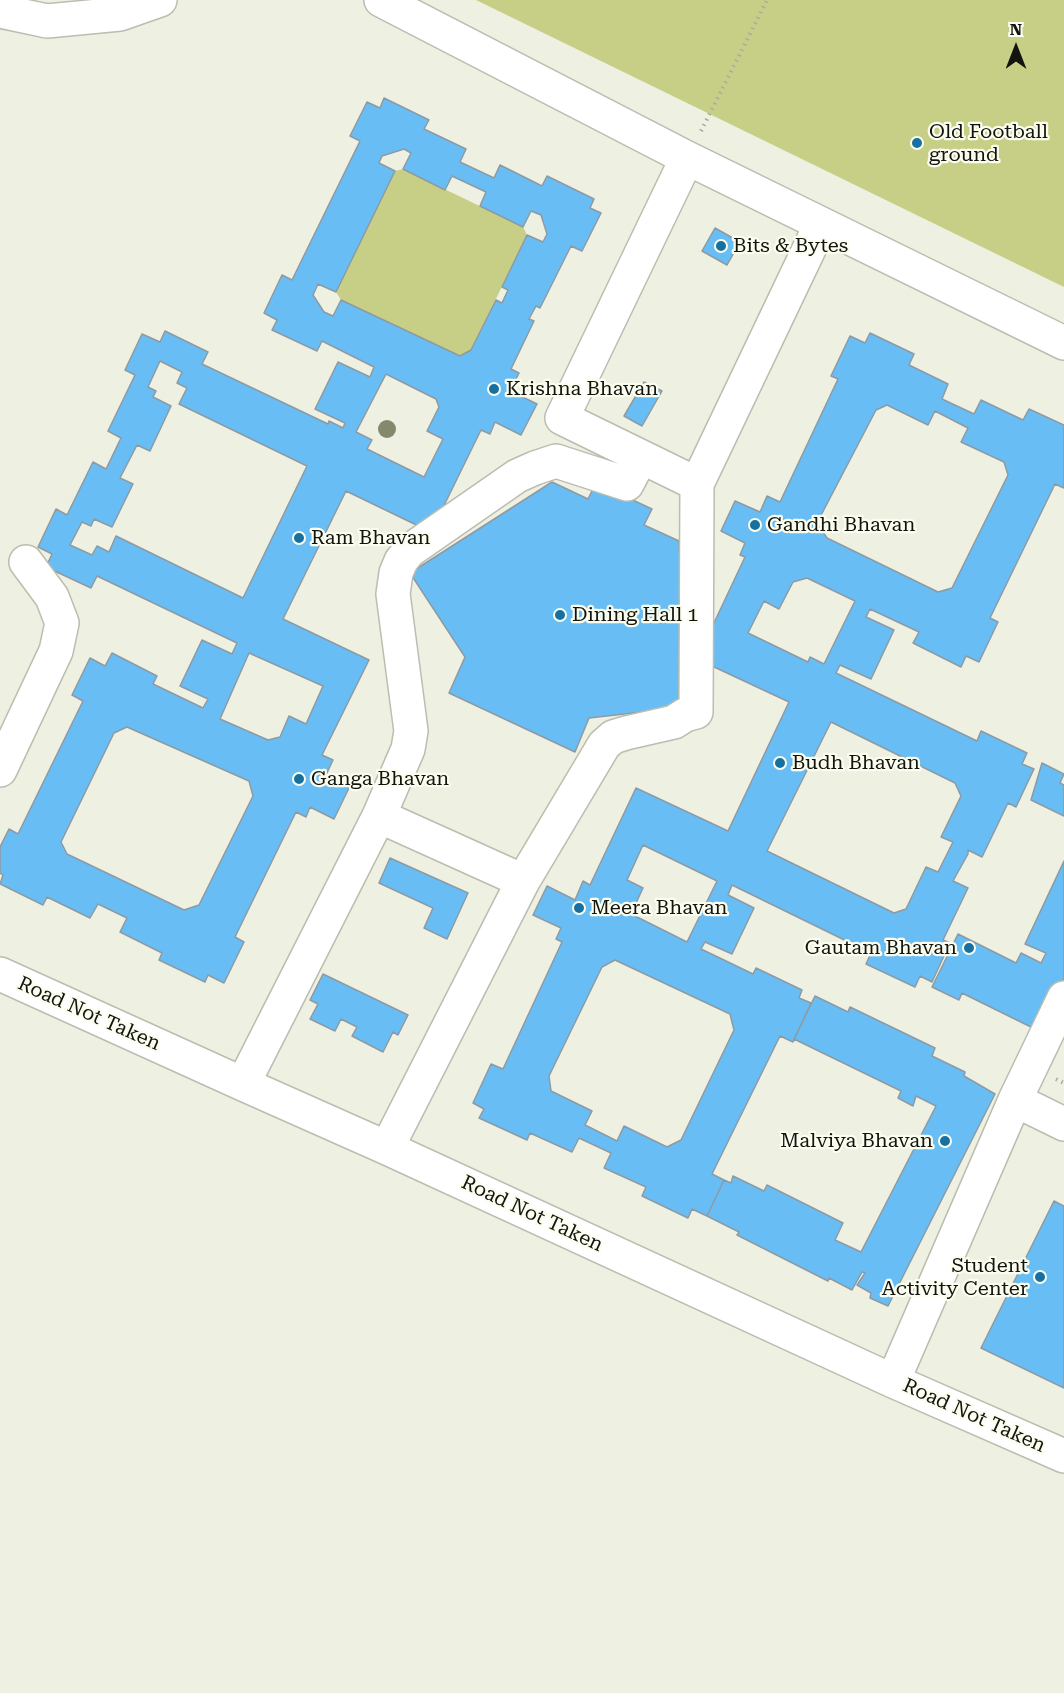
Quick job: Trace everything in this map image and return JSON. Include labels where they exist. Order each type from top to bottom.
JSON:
[{"type":"lane","points":[[0,11],[47,21],[120,14],[160,0]]},
{"type":"lane","points":[[381,0],[687,158],[1064,343]]},
{"type":"lane","points":[[687,158],[562,418],[697,484]]},
{"type":"lane","points":[[387,1148],[523,881],[604,745],[613,737],[674,722],[685,715],[696,712],[697,484],[821,224]]},
{"type":"lane","points":[[243,1084],[379,816],[408,749],[411,731],[393,594],[396,573],[401,561],[409,551],[517,476],[535,468],[556,461],[627,484],[641,457]]},
{"type":"lane","points":[[0,770],[56,651],[62,623],[52,597],[26,562]]},
{"type":"lane","points":[[379,816],[523,881]]},
{"type":"lane","name":"Road Not Taken","points":[[0,974],[387,1148],[893,1381],[1064,1456]]},
{"type":"lane","points":[[893,1381],[1015,1100],[1064,998]]},
{"type":"lane","points":[[1015,1100],[1064,1124]]},
{"type":"path","points":[[687,158],[767,0]]},
{"type":"green space","name":"Old Football ground","points":[[476,0],[1064,0],[1064,287]]},
{"type":"green space","points":[[403,169],[523,227],[527,235],[471,350],[460,356],[341,300],[336,292],[395,171]]},
{"type":"building","points":[[384,98],[429,120],[424,129],[466,149],[460,162],[494,178],[500,165],[542,186],[547,176],[594,199],[590,208],[601,213],[582,251],[571,246],[540,308],[536,306],[529,319],[534,321],[511,369],[519,373],[510,391],[537,404],[521,435],[495,422],[490,434],[481,430],[431,532],[346,491],[283,619],[369,660],[322,755],[333,760],[325,777],[349,788],[334,819],[310,807],[306,817],[296,812],[235,937],[244,942],[224,983],[208,975],[205,982],[159,960],[162,953],[120,932],[127,918],[98,904],[90,918],[47,897],[43,905],[0,884],[3,875],[0,873],[0,847],[9,829],[18,834],[83,701],[72,695],[90,658],[105,666],[112,653],[157,676],[153,684],[203,708],[208,699],[180,686],[202,640],[232,654],[237,643],[97,576],[91,588],[46,567],[52,554],[38,547],[56,509],[67,515],[93,462],[106,469],[121,438],[108,431],[135,375],[125,370],[142,334],[160,342],[165,331],[208,352],[202,364],[328,424],[329,421],[343,428],[345,423],[315,409],[338,362],[370,377],[374,367],[322,341],[317,351],[272,330],[277,320],[264,313],[282,275],[292,280],[360,141],[350,136],[367,102],[380,108]],"holes":[[[404,149],[411,153],[403,169],[445,190],[452,176],[486,192],[480,206],[523,227],[531,211],[541,215],[547,234],[543,242],[527,235],[502,287],[508,290],[502,303],[496,300],[471,350],[460,356],[341,300],[333,316],[324,312],[313,295],[318,284],[336,292],[395,171],[379,163],[382,156]],[[160,361],[182,372],[177,383],[187,388],[179,404],[307,466],[243,598],[116,536],[109,552],[97,546],[92,555],[70,545],[82,522],[91,526],[94,519],[112,527],[133,484],[120,478],[137,445],[150,451],[171,406],[153,397],[156,391],[148,387]],[[386,374],[436,399],[439,407],[427,431],[443,439],[424,477],[367,449],[372,440],[356,432]],[[249,653],[323,686],[306,724],[289,716],[280,737],[268,740],[220,719]],[[127,727],[249,781],[253,796],[199,905],[184,910],[67,854],[61,842],[114,733]]]},
{"type":"building","name":"Bits & Bytes","points":[[715,228],[740,242],[727,265],[702,251]]},
{"type":"building","points":[[870,333],[914,354],[909,365],[948,384],[942,399],[974,414],[981,400],[1023,420],[1029,409],[1064,425],[1064,488],[1055,484],[990,618],[998,622],[979,662],[966,656],[961,667],[913,643],[919,632],[870,609],[866,617],[894,630],[871,679],[840,665],[836,673],[977,741],[981,731],[1027,753],[1022,764],[1034,769],[1016,807],[1008,803],[982,857],[968,850],[953,881],[968,888],[943,940],[950,943],[932,982],[920,976],[915,987],[866,964],[871,953],[732,885],[728,895],[754,908],[732,954],[705,942],[701,949],[753,974],[756,968],[802,990],[799,998],[811,1003],[793,1042],[780,1036],[712,1174],[724,1180],[707,1216],[692,1209],[688,1218],[642,1196],[646,1187],[604,1168],[611,1153],[579,1138],[572,1152],[530,1133],[527,1140],[479,1118],[484,1109],[473,1103],[491,1064],[503,1069],[562,942],[556,939],[561,928],[533,915],[547,886],[575,900],[583,881],[590,885],[636,788],[728,831],[789,702],[697,659],[745,557],[740,555],[745,543],[721,531],[735,501],[760,512],[767,496],[780,502],[838,379],[831,376],[850,336],[865,343]],"holes":[[[887,405],[928,425],[935,411],[968,428],[961,442],[1004,462],[1008,475],[952,588],[938,592],[827,538],[817,523],[876,410]],[[807,578],[855,601],[824,664],[810,657],[808,662],[748,633],[764,601],[779,609],[793,582]],[[831,722],[955,783],[961,796],[941,837],[953,842],[938,872],[926,867],[906,909],[894,913],[767,851]],[[643,845],[717,881],[687,942],[631,914],[643,888],[627,880]],[[615,960],[730,1014],[734,1030],[681,1140],[667,1147],[624,1126],[617,1141],[585,1125],[592,1111],[551,1091],[549,1076],[602,967]]]},
{"type":"building","points":[[644,382],[662,391],[642,426],[624,416]]},
{"type":"building","name":"Dining Hall 1","points":[[552,482],[588,499],[596,483],[652,509],[644,525],[679,541],[686,707],[589,718],[575,752],[449,693],[465,657],[410,573]]},
{"type":"building","points":[[1042,763],[1064,774],[1060,783],[1064,785],[1064,816],[1031,800]]},
{"type":"building","points":[[390,858],[468,893],[447,939],[424,928],[433,908],[379,883]]},
{"type":"building","name":"Gautam Bhavan","points":[[1064,861],[1064,992],[1037,1030],[962,993],[959,1000],[932,987],[958,934],[1016,963],[1021,953],[1041,963],[1046,953],[1025,944]]},
{"type":"building","points":[[323,974],[408,1015],[398,1035],[393,1032],[383,1052],[352,1036],[357,1027],[341,1019],[335,1031],[310,1019],[318,1004],[310,1000]]},
{"type":"building","name":"Malviya Bhavan","points":[[815,996],[848,1012],[850,1007],[935,1048],[932,1056],[965,1072],[964,1076],[995,1094],[888,1306],[870,1298],[871,1293],[857,1285],[865,1273],[862,1272],[852,1290],[829,1278],[828,1281],[737,1235],[739,1232],[707,1216],[724,1180],[731,1183],[733,1176],[764,1191],[767,1185],[843,1223],[835,1240],[861,1252],[936,1106],[916,1096],[913,1106],[898,1098],[901,1091],[794,1039]]},
{"type":"building","name":"Student Activity Center","points":[[1054,1201],[1064,1206],[1064,1388],[981,1348]]},
{"type":"place","name":"Old Football ground","points":[[917,143]]},
{"type":"place","name":"Bits & Bytes","points":[[721,246]]},
{"type":"place","name":"Krishna Bhavan","points":[[494,389]]},
{"type":"place","name":"Gandhi Bhavan","points":[[755,525]]},
{"type":"place","name":"Ram Bhavan","points":[[299,538]]},
{"type":"place","name":"Dining Hall 1","points":[[560,615]]},
{"type":"place","name":"Budh Bhavan","points":[[780,763]]},
{"type":"place","name":"Ganga Bhavan","points":[[299,779]]},
{"type":"place","name":"Meera Bhavan","points":[[579,908]]},
{"type":"place","name":"Gautam Bhavan","points":[[969,948]]},
{"type":"place","name":"Malviya Bhavan","points":[[945,1141]]},
{"type":"place","name":"Student Activity Center","points":[[1040,1277]]}]
